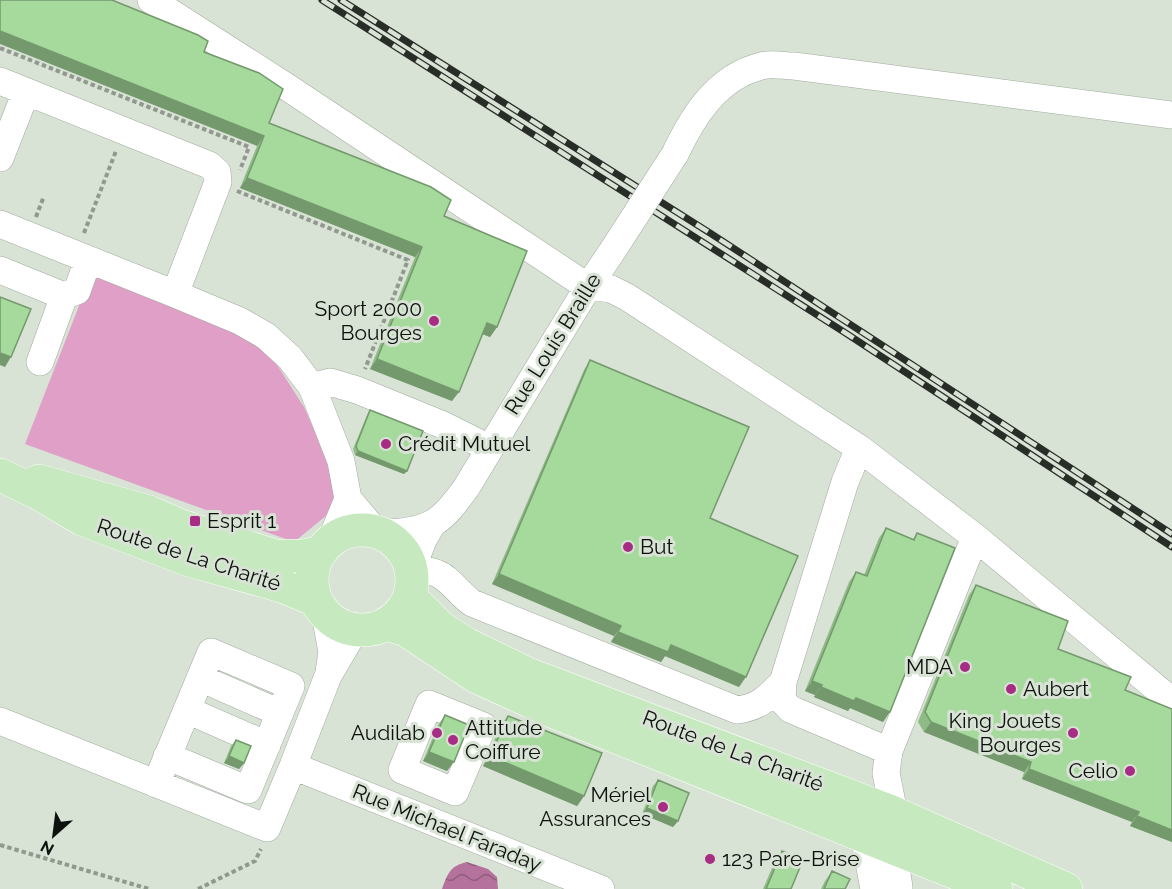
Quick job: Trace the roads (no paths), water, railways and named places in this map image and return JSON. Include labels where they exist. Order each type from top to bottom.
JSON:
[{"type":"main road","name":"Route de La Charité","points":[[0,473],[128,506],[181,526],[275,556],[303,556],[325,547]]},
{"type":"main road","name":"Route de La Charité","points":[[0,473],[82,519],[189,560],[282,586],[321,607]]},
{"type":"main road","points":[[364,529],[379,533],[401,548],[411,583],[401,613],[387,624],[371,630],[355,630],[339,625],[321,607],[312,589],[314,564],[325,547],[346,532],[364,529]]},
{"type":"main road","name":"Route de La Charité","points":[[411,583],[441,628],[466,644],[530,675],[859,799],[884,833],[938,866],[996,889]]},
{"type":"main road","name":"Route de La Charité","points":[[387,624],[406,630],[477,677],[554,712],[884,833],[1066,889]]},
{"type":"main road","points":[[884,833],[900,834],[1038,889]]},
{"type":"street","points":[[151,0],[588,286],[611,290],[627,297],[859,448],[975,537],[1172,700]]},
{"type":"street","name":"Rue Louis Braille","points":[[411,583],[423,540],[433,523],[466,488],[588,286],[675,154],[688,127],[714,92],[735,75],[763,65],[794,66],[1172,115]]},
{"type":"street","points":[[0,81],[209,165],[217,172],[218,182],[175,294]]},
{"type":"street","points":[[0,158],[26,92]]},
{"type":"street","points":[[0,224],[240,321],[266,336],[290,357],[312,387],[340,461],[348,499],[379,533]]},
{"type":"street","points":[[0,270],[64,296],[77,291],[82,258]]},
{"type":"street","points":[[40,362],[64,296]]},
{"type":"street","points":[[312,387],[330,382],[357,390],[443,425],[489,448]]},
{"type":"street","points":[[859,448],[845,482],[783,682],[782,700],[790,709],[889,752]]},
{"type":"street","points":[[325,547],[348,499]]},
{"type":"street","name":"Rue Louis Braille","points":[[379,533],[396,533],[433,523]]},
{"type":"street","points":[[938,866],[890,888],[884,833],[886,773],[889,752],[975,537]]},
{"type":"street","points":[[411,583],[434,572],[447,579],[454,589],[472,603],[737,710],[751,709],[783,682]]},
{"type":"street","points":[[321,607],[332,652],[328,676]]},
{"type":"street","points":[[0,721],[267,828],[328,676],[355,630]]},
{"type":"street","points":[[156,784],[211,652],[291,686],[264,752]]},
{"type":"street","points":[[183,718],[264,752]]},
{"type":"street","points":[[183,718],[264,752]]},
{"type":"street","name":"Rue Michael Faraday","points":[[293,766],[601,889]]},
{"type":"street","points":[[386,804],[402,770]]},
{"type":"water","points":[[467,862],[488,869],[497,877],[498,889],[442,889],[450,871]]},
{"type":"railway","points":[[322,0],[844,332],[1172,547]]},
{"type":"railway","points":[[341,0],[710,233],[1172,534]]},
{"type":"place","name":"Sport 2000 Bourges","points":[[434,321]]},
{"type":"place","name":"Crédit Mutuel","points":[[386,444]]},
{"type":"place","name":"Esprit 1","points":[[195,521]]},
{"type":"place","name":"But","points":[[628,547]]},
{"type":"place","name":"MDA","points":[[965,667]]},
{"type":"place","name":"Aubert","points":[[1011,689]]},
{"type":"place","name":"Audilab","points":[[437,733]]},
{"type":"place","name":"King Jouets Bourges","points":[[1073,733]]},
{"type":"place","name":"Attitude Coiffure","points":[[453,740]]},
{"type":"place","name":"Celio","points":[[1130,771]]},
{"type":"place","name":"Mériel Assurances","points":[[663,807]]},
{"type":"place","name":"123 Pare-Brise","points":[[710,859]]}]
